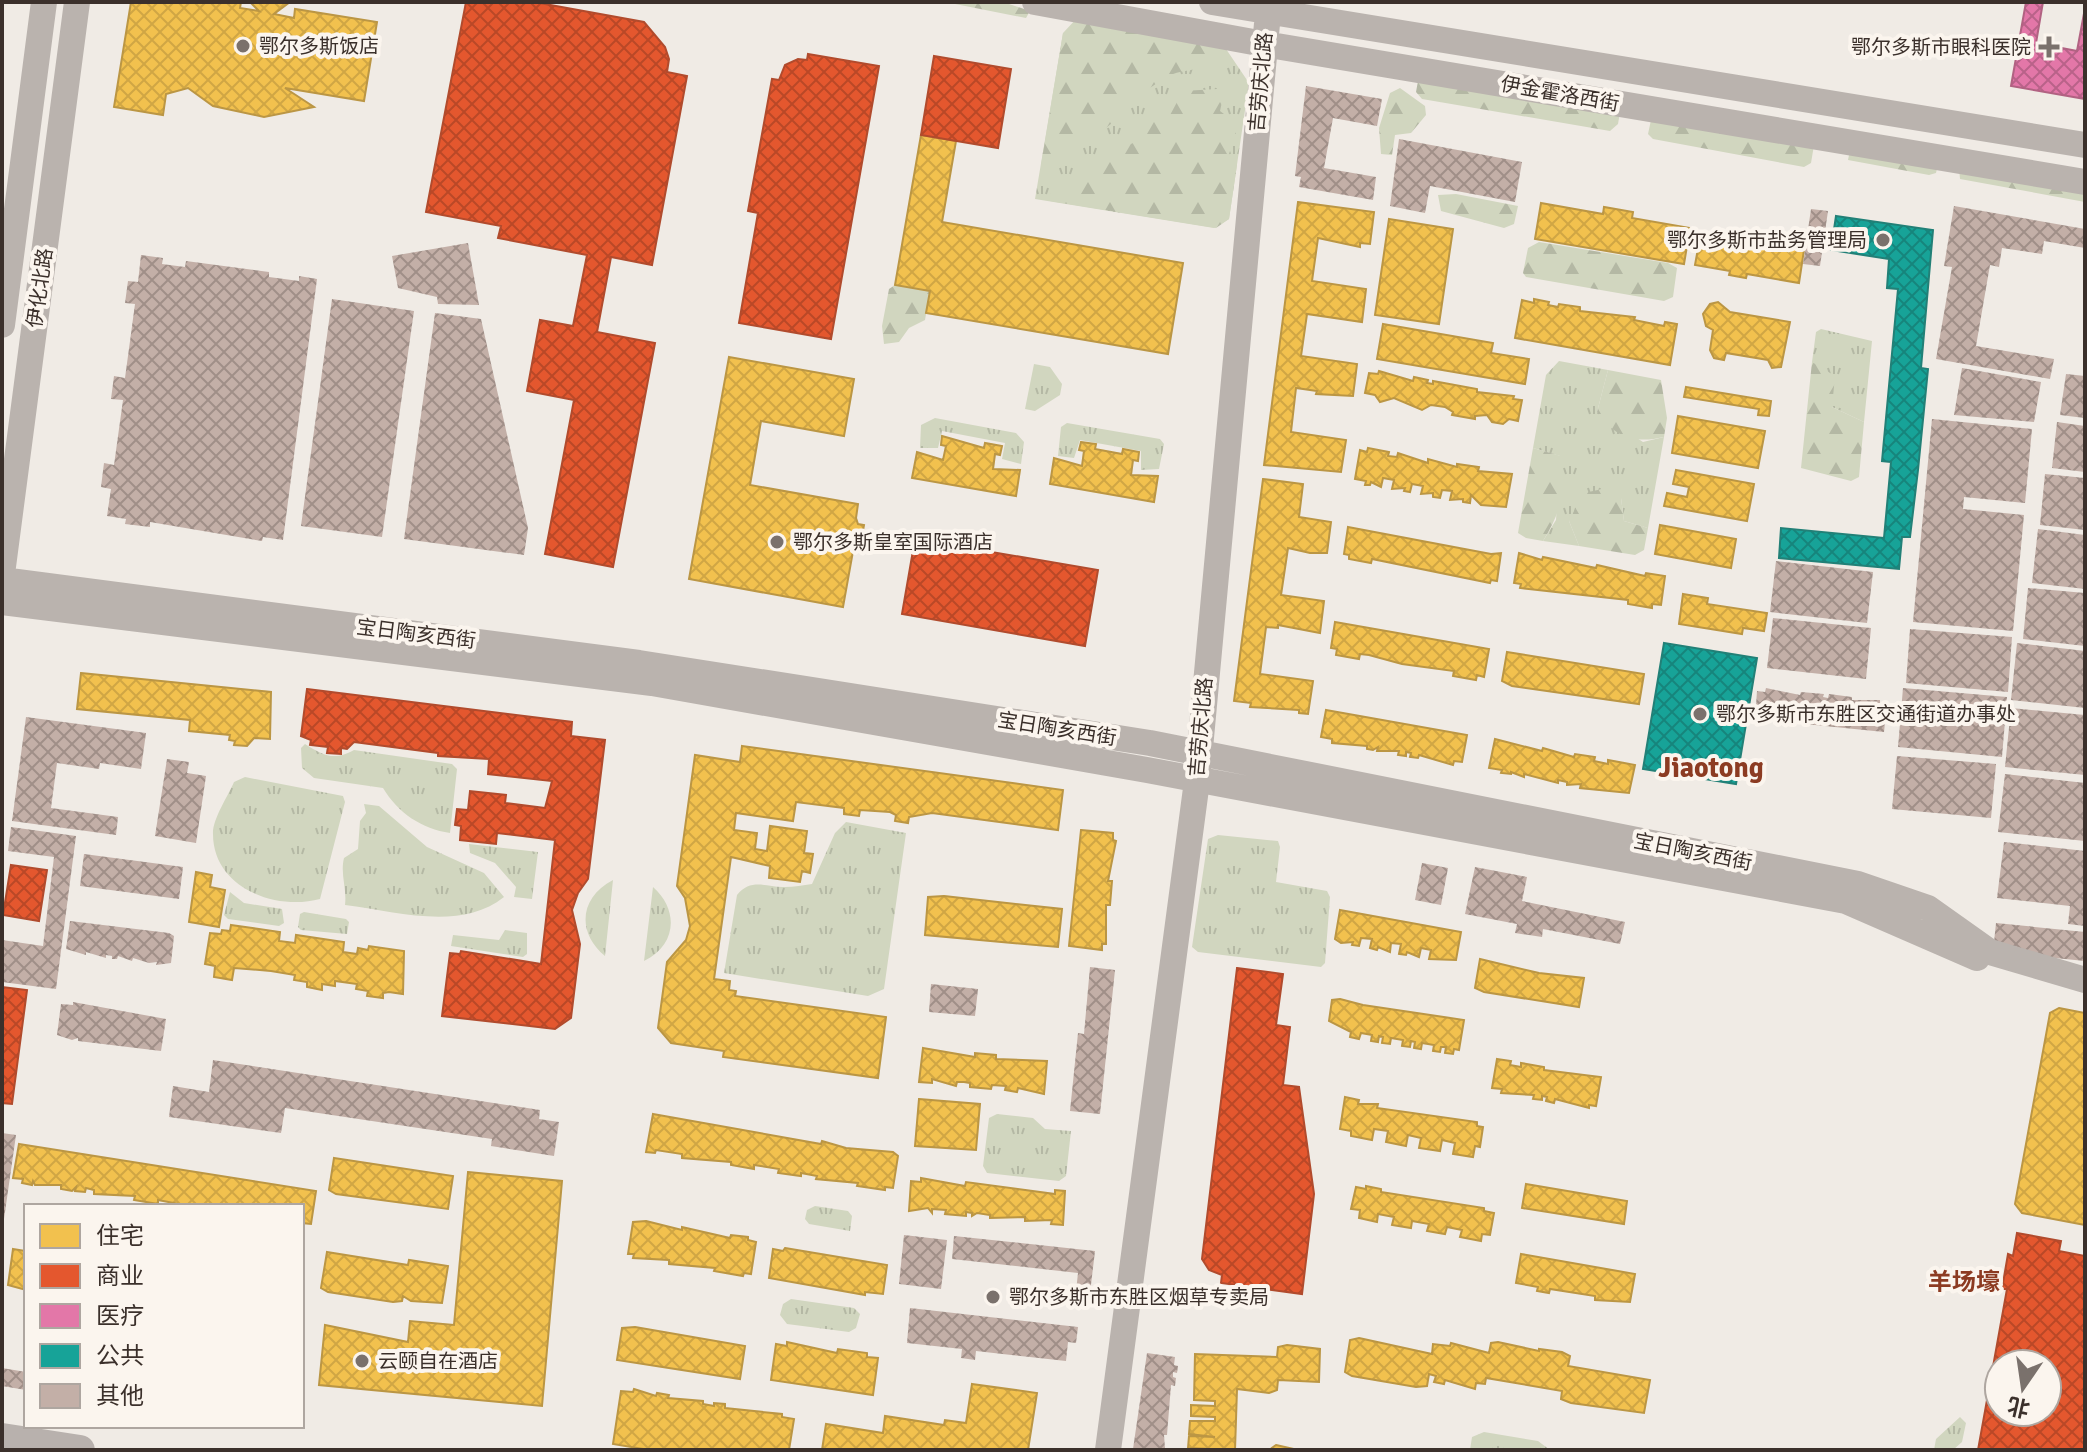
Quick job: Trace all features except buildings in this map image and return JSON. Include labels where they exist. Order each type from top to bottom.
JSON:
[{"type":"main road","points":[[2,1438],[80,1450]]},
{"type":"street","name":"伊化北路","points":[[2,325],[44,2]]},
{"type":"street","name":"伊化北路","points":[[2,577],[77,2]]},
{"type":"street","name":"伊金霍洛西街","points":[[1035,2],[1264,44],[2085,182]]},
{"type":"street","name":"伊金霍洛西街","points":[[1212,2],[1268,7],[2085,145]]},
{"type":"street","name":"吉劳庆北路","points":[[1108,1450],[1197,768],[1268,7]]},
{"type":"street","name":"宝日陶亥西街","points":[[2,577],[656,666],[1150,743],[1197,768],[1846,901],[1917,929],[2000,970],[2085,992]]},
{"type":"street","name":"宝日陶亥西街","points":[[2,602],[652,683],[1197,768],[1858,884],[1928,908],[1990,952],[2085,980]]},
{"type":"green space","points":[[945,2],[1003,2],[1030,11],[1026,18]]},
{"type":"green space","points":[[1078,17],[1224,46],[1208,66],[1165,78],[1138,95],[1116,120],[1091,139],[1058,160],[1041,165],[1063,33]]},
{"type":"green space","points":[[1063,33],[1224,46],[1249,83],[1229,219],[1214,228],[1035,199]]},
{"type":"green space","points":[[1418,81],[1620,112],[1618,124],[1610,131],[1422,99],[1416,92]]},
{"type":"green space","points":[[1400,88],[1425,106],[1426,115],[1411,133],[1395,135],[1392,155],[1381,154],[1379,128],[1390,93]]},
{"type":"green space","points":[[1217,89],[1223,97],[1220,111],[1232,120],[1236,133],[1229,154],[1237,165],[1229,219],[1216,228],[1050,201],[1051,193],[1104,156],[1133,143],[1145,121],[1169,117],[1183,91]]},
{"type":"green space","points":[[1651,120],[1814,145],[1811,163],[1804,167],[1653,139],[1648,134]]},
{"type":"green space","points":[[1850,150],[1938,164],[1936,173],[1929,175],[1848,160]]},
{"type":"green space","points":[[1959,168],[2085,186],[2085,202],[1960,179]]},
{"type":"green space","points":[[1456,194],[1518,206],[1514,224],[1504,228],[1441,211],[1438,195]]},
{"type":"green space","points":[[1539,242],[1668,263],[1677,268],[1673,297],[1664,301],[1526,277],[1523,273],[1528,248]]},
{"type":"green space","points":[[895,285],[930,291],[925,320],[909,328],[899,342],[884,344],[882,326],[889,289]]},
{"type":"green space","points":[[1821,329],[1872,341],[1864,422],[1832,407],[1812,362],[1816,332]]},
{"type":"green space","points":[[1559,361],[1608,370],[1597,412],[1643,442],[1664,437],[1648,528],[1624,521],[1621,498],[1569,521],[1579,546],[1543,541],[1556,520],[1560,456],[1533,448],[1546,375]]},
{"type":"green space","points":[[1812,362],[1835,376],[1832,407],[1864,422],[1859,477],[1851,481],[1801,468]]},
{"type":"green space","points":[[1034,364],[1050,367],[1062,384],[1060,395],[1035,411],[1025,409]]},
{"type":"green space","points":[[1608,370],[1661,380],[1667,418],[1664,437],[1635,439],[1618,433],[1604,421],[1597,412]]},
{"type":"green space","points":[[935,418],[1016,433],[1024,442],[1021,464],[1002,459],[1005,443],[942,431],[938,448],[920,448],[921,425]]},
{"type":"green space","points":[[1067,423],[1160,439],[1164,444],[1159,469],[1141,470],[1141,451],[1080,440],[1074,458],[1058,456],[1061,427]]},
{"type":"green space","points":[[1533,448],[1561,456],[1563,468],[1561,500],[1543,541],[1518,533]]},
{"type":"green space","points":[[1607,488],[1621,498],[1624,521],[1648,528],[1644,550],[1635,555],[1579,546],[1569,521],[1584,493]]},
{"type":"green space","points":[[305,744],[329,756],[354,750],[452,764],[457,769],[450,833],[430,828],[412,818],[396,805],[383,788],[314,778],[302,768],[301,748]]},
{"type":"green space","points":[[245,777],[343,796],[345,802],[320,899],[285,902],[267,898],[235,881],[224,869],[216,853],[213,828],[234,782]]},
{"type":"green space","points":[[364,804],[379,806],[427,847],[484,873],[504,897],[487,908],[448,916],[406,914],[345,905],[344,858],[358,849],[360,821],[366,813]]},
{"type":"green space","points":[[846,822],[906,833],[884,989],[868,996],[724,973],[737,895],[754,885],[785,887],[812,884],[835,833]]},
{"type":"green space","points":[[1218,835],[1278,841],[1276,882],[1327,891],[1330,897],[1325,963],[1321,967],[1198,952],[1192,947],[1208,839]]},
{"type":"green space","points":[[469,844],[538,852],[532,899],[514,897],[516,887],[495,863],[470,853]]},
{"type":"green space","points":[[613,880],[605,956],[589,936],[586,915],[594,896]]},
{"type":"green space","points":[[653,887],[667,906],[671,927],[663,946],[644,961]]},
{"type":"green space","points":[[230,892],[244,903],[282,909],[284,923],[279,926],[228,919],[224,915]]},
{"type":"green space","points":[[304,912],[346,919],[349,922],[347,934],[301,930],[298,927],[300,914]]},
{"type":"green space","points":[[505,930],[527,933],[527,954],[523,957],[451,946],[453,935],[499,940]]},
{"type":"green space","points":[[997,1114],[1033,1118],[1045,1129],[1071,1131],[1066,1176],[1059,1181],[987,1173],[983,1166],[989,1118]]},
{"type":"green space","points":[[815,1206],[848,1211],[852,1216],[850,1231],[809,1224],[805,1219],[807,1210]]},
{"type":"green space","points":[[791,1299],[854,1308],[860,1314],[856,1328],[849,1332],[787,1324],[780,1315],[783,1304]]},
{"type":"green space","points":[[1960,1417],[1966,1423],[1962,1442],[1953,1450],[1934,1450],[1936,1439]]},
{"type":"green space","points":[[1484,1432],[1538,1441],[1550,1450],[1470,1450],[1472,1437]]},
{"type":"place","name":"鄂尔多斯饭店","points":[[243,46]]},
{"type":"place","name":"鄂尔多斯市眼科医院","points":[[2049,47]]},
{"type":"place","name":"鄂尔多斯市盐务管理局","points":[[1883,240]]},
{"type":"place","name":"鄂尔多斯皇室国际酒店","points":[[777,542]]},
{"type":"place","name":"鄂尔多斯市东胜区交通街道办事处","points":[[1700,714]]},
{"type":"place","name":"鄂尔多斯市东胜区烟草专卖局","points":[[993,1297]]},
{"type":"place","name":"云颐自在酒店","points":[[362,1361]]},
{"type":"district","name":"Jiaotong","points":[[1711,768]]},
{"type":"district","name":"羊场壕","points":[[1964,1282]]}]
